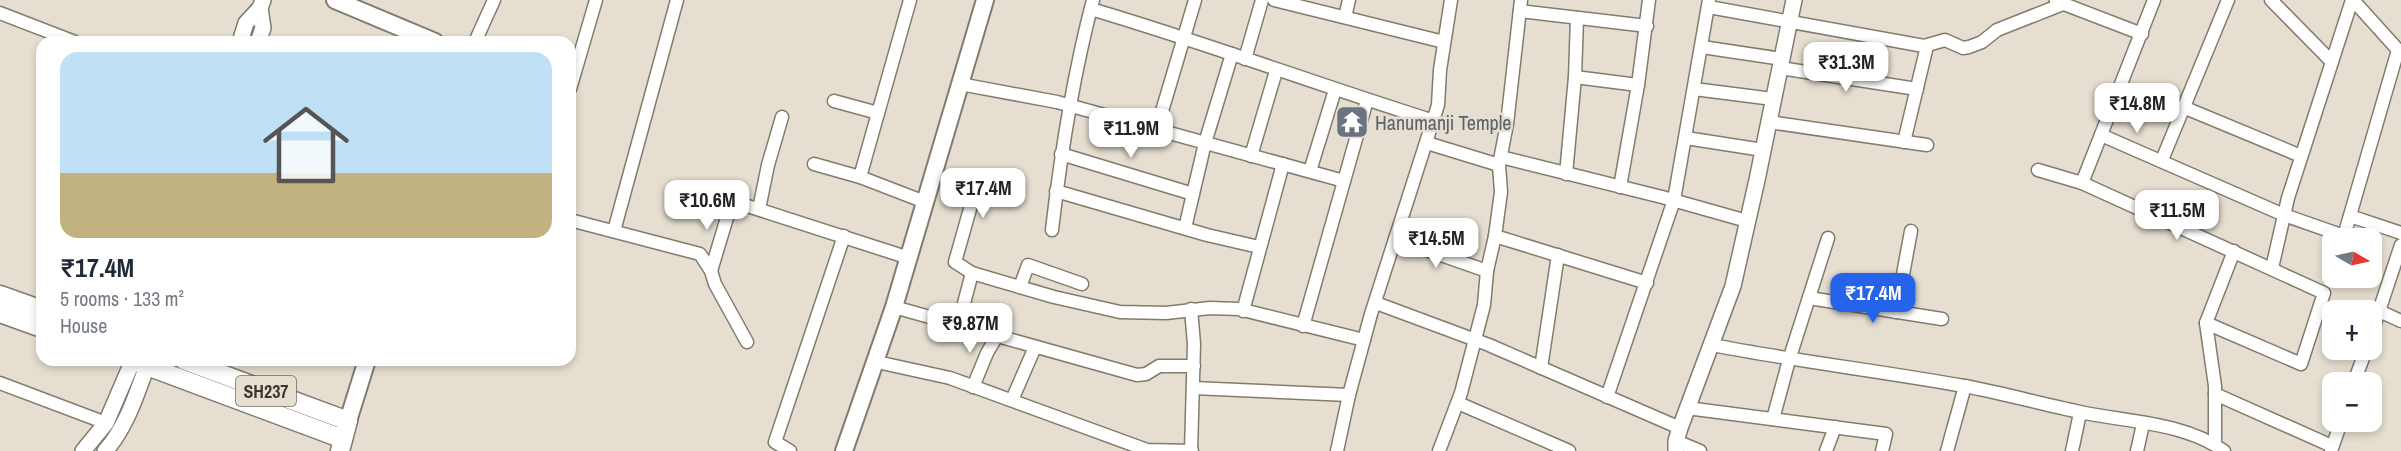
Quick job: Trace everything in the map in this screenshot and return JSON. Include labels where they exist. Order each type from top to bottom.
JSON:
[{"type":"main road","points":[[334,0],[421,36]]},
{"type":"main road","points":[[844,451],[877,362],[909,258],[960,84],[980,1]]},
{"type":"main road","points":[[0,295],[36,308]]},
{"type":"main road","points":[[0,313],[36,326]]},
{"type":"main road","points":[[151,366],[342,445],[365,366]]},
{"type":"main road","name":"SH237","points":[[200,366],[348,421]]},
{"type":"street","points":[[478,36],[494,0]]},
{"type":"street","points":[[576,62],[596,0]]},
{"type":"street","points":[[614,231],[663,59],[677,0]]},
{"type":"street","points":[[860,177],[910,0]]},
{"type":"street","points":[[1157,128],[1195,0]]},
{"type":"street","points":[[1245,59],[1262,0]]},
{"type":"street","points":[[1274,0],[1444,42]]},
{"type":"street","points":[[1345,17],[1349,0]]},
{"type":"street","points":[[1337,451],[1349,394],[1364,340],[1434,121],[1451,0]]},
{"type":"street","points":[[1620,187],[1647,27],[1649,0]]},
{"type":"street","points":[[1677,440],[1732,286],[1794,0]]},
{"type":"street","points":[[2082,183],[2154,0]]},
{"type":"street","points":[[2162,160],[2228,0]]},
{"type":"street","points":[[2271,0],[2332,62]]},
{"type":"street","points":[[2101,135],[2284,214],[2344,236],[2398,50],[2353,0],[2301,156],[2284,214],[2272,268]]},
{"type":"street","points":[[1607,397],[1674,200],[1709,4],[1927,46],[1945,40],[1964,48],[1969,47],[1982,42],[1997,30],[2058,2],[2086,6],[2142,34]]},
{"type":"street","points":[[242,36],[246,23],[262,4]]},
{"type":"street","points":[[260,36],[263,28],[262,4]]},
{"type":"street","points":[[1052,230],[1074,74],[1092,4],[1276,70],[1434,121]]},
{"type":"street","points":[[1440,451],[1458,403],[1484,305],[1487,271],[1501,192],[1500,161],[1507,124],[1520,6],[1577,18],[1647,27]]},
{"type":"street","points":[[0,13],[59,36]]},
{"type":"street","points":[[1566,174],[1575,77],[1577,18]]},
{"type":"street","points":[[1904,142],[1927,46]]},
{"type":"street","points":[[1702,47],[1917,89]]},
{"type":"street","points":[[1185,228],[1205,143],[1232,54]]},
{"type":"street","points":[[1251,156],[1276,70]]},
{"type":"street","points":[[1575,77],[1638,85]]},
{"type":"street","points":[[960,84],[1069,105],[1344,181]]},
{"type":"street","points":[[1694,89],[1773,99]]},
{"type":"street","points":[[1310,171],[1335,90]]},
{"type":"street","points":[[1303,326],[1367,100]]},
{"type":"street","points":[[834,101],[878,113]]},
{"type":"street","points":[[2184,107],[2301,156]]},
{"type":"street","points":[[759,209],[772,148],[782,117]]},
{"type":"street","points":[[1769,123],[1927,145]]},
{"type":"street","points":[[1686,138],[1763,150]]},
{"type":"street","points":[[1427,143],[1674,200],[1747,221]]},
{"type":"street","points":[[1061,154],[1193,194]]},
{"type":"street","points":[[814,164],[860,177],[925,202]]},
{"type":"street","points":[[1243,310],[1283,164]]},
{"type":"street","points":[[2038,170],[2082,183],[2324,293],[2301,363],[2206,323]]},
{"type":"street","points":[[979,177],[956,262],[972,273],[1120,312],[1166,313],[1191,309],[1243,310],[1364,340]]},
{"type":"street","points":[[1056,191],[1259,247]]},
{"type":"street","points":[[711,271],[732,201],[909,258]]},
{"type":"street","points":[[2350,216],[2401,233]]},
{"type":"street","points":[[576,222],[700,254],[747,342]]},
{"type":"street","points":[[1896,312],[1911,231]]},
{"type":"street","points":[[790,451],[775,442],[844,236]]},
{"type":"street","points":[[1495,236],[1647,283]]},
{"type":"street","points":[[1773,419],[1789,360],[1828,238]]},
{"type":"street","points":[[1395,239],[1487,271]]},
{"type":"street","points":[[2382,302],[2401,245]]},
{"type":"street","points":[[1712,345],[1789,360],[1965,386],[2080,412],[2183,431],[2219,448],[2206,323],[2234,251]]},
{"type":"street","points":[[1541,368],[1558,255]]},
{"type":"street","points":[[1020,287],[1028,265],[1082,284]]},
{"type":"street","points":[[958,326],[972,273]]},
{"type":"street","points":[[1809,298],[1942,319]]},
{"type":"street","points":[[1376,303],[1476,340],[1607,397],[1677,440],[1700,451]]},
{"type":"street","points":[[894,307],[1137,375],[1146,375],[1159,366],[1194,366]]},
{"type":"street","points":[[877,362],[950,378],[1147,450],[1191,451],[1194,344],[1191,309]]},
{"type":"street","points":[[2382,312],[2401,321]]},
{"type":"street","points":[[972,387],[987,353],[998,336]]},
{"type":"street","points":[[1012,400],[1035,347]]},
{"type":"street","points":[[83,451],[106,423],[136,366]]},
{"type":"street","points":[[105,451],[114,442],[122,426],[138,366]]},
{"type":"street","points":[[0,383],[106,423]]},
{"type":"street","points":[[1947,451],[1965,386]]},
{"type":"street","points":[[1193,388],[1349,394]]},
{"type":"street","points":[[2215,394],[2332,449],[2338,432]]},
{"type":"street","points":[[1458,403],[1569,451]]},
{"type":"street","points":[[1687,408],[1886,434],[1882,451]]},
{"type":"street","points":[[2072,451],[2080,412]]},
{"type":"street","points":[[2137,451],[2143,424]]},
{"type":"street","points":[[1826,451],[1835,427]]},
{"type":"place","name":"Hanumanji Temple","points":[[1352,122]]}]
